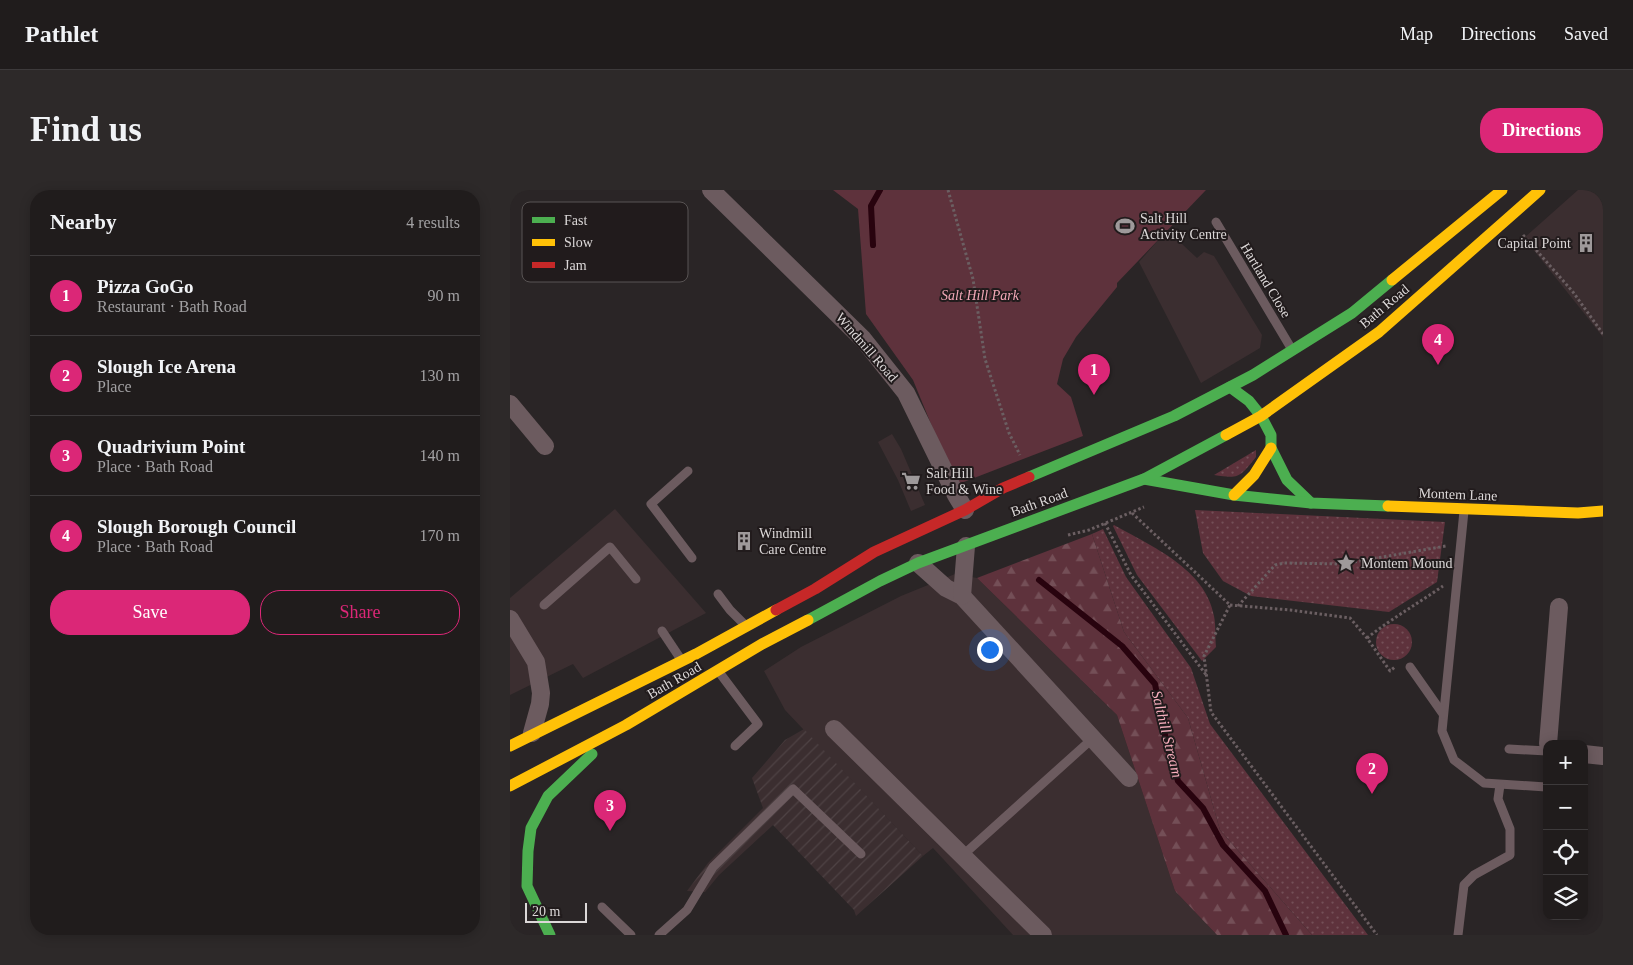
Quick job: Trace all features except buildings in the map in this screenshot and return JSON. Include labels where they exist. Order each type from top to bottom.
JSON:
[{"type":"main road","name":"Bath Road","points":[[510,786],[626,725],[762,644],[821,600],[874,552],[977,517],[1003,488],[1174,416],[1230,387],[1292,351],[1352,312],[1502,190]]},
{"type":"main road","name":"Bath Road","points":[[510,746],[532,733],[746,627],[880,580],[951,550],[1144,479],[1261,416],[1379,332],[1540,190]]},
{"type":"main road","points":[[1230,387],[1249,401],[1261,416],[1271,435],[1271,448],[1288,480],[1311,503]]},
{"type":"main road","points":[[1234,495],[1254,475],[1271,448]]},
{"type":"main road","name":"Montem Lane","points":[[1144,479],[1234,495],[1311,503],[1578,514],[1603,511]]},
{"type":"main road","points":[[977,517],[1001,532]]},
{"type":"main road","points":[[746,627],[762,644]]},
{"type":"main road","points":[[550,935],[527,886],[528,851],[532,828],[548,796],[575,769],[626,725]]},
{"type":"main road","points":[[527,914],[543,935]]},
{"type":"street","name":"Windmill Road","points":[[711,190],[869,346],[906,393],[956,496],[977,517]]},
{"type":"street","points":[[510,404],[545,446]]},
{"type":"street","points":[[962,596],[966,546]]},
{"type":"street","points":[[918,563],[946,588],[962,596],[1129,778]]},
{"type":"street","points":[[1548,740],[1559,607]]},
{"type":"street","points":[[510,619],[536,662],[541,693],[532,733]]},
{"type":"street","points":[[834,729],[1043,935]]},
{"type":"street","points":[[1588,754],[1603,756]]},
{"type":"lane","name":"Hartland Close","points":[[1216,222],[1292,351]]},
{"type":"lane","points":[[688,471],[651,504],[692,558]]},
{"type":"lane","points":[[1464,509],[1442,731],[1454,760],[1484,783],[1543,788]]},
{"type":"lane","points":[[544,605],[610,547],[636,579]]},
{"type":"lane","points":[[718,594],[746,627]]},
{"type":"lane","points":[[662,631],[682,660]]},
{"type":"lane","points":[[1410,667],[1443,714]]},
{"type":"lane","points":[[718,671],[758,724],[735,746]]},
{"type":"lane","points":[[962,856],[1092,739]]},
{"type":"lane","points":[[1510,750],[1543,751]]},
{"type":"lane","points":[[1458,935],[1464,885],[1474,875],[1510,855],[1510,829],[1498,799],[1500,785]]},
{"type":"lane","points":[[659,935],[687,910],[713,867],[793,789],[861,854]]},
{"type":"lane","points":[[602,907],[631,935]]},
{"type":"path","points":[[948,190],[973,279],[985,359],[1009,433],[1022,460]]},
{"type":"path","points":[[1510,218],[1573,292],[1603,334]]},
{"type":"path","points":[[1132,513],[1230,605],[1350,618],[1367,638],[1390,671],[1406,660],[1410,667]]},
{"type":"path","points":[[1105,524],[1131,575],[1207,676]]},
{"type":"path","points":[[1238,606],[1275,565],[1284,563],[1342,564],[1446,546],[1461,537]]},
{"type":"path","points":[[1367,638],[1391,619],[1405,613],[1458,576]]},
{"type":"path","points":[[1230,605],[1204,656],[1211,712],[1377,935]]},
{"type":"shaded area","points":[[1578,190],[1603,190],[1603,337],[1524,238]]},
{"type":"shaded area","points":[[1167,230],[1197,258],[1204,252],[1214,256],[1262,335],[1260,348],[1201,383],[1139,262]]},
{"type":"shaded area","points":[[892,434],[901,449],[925,505],[911,511],[898,480],[878,442]]},
{"type":"shaded area","points":[[615,509],[706,613],[583,678],[573,664],[510,695],[510,598]]},
{"type":"shaded area","points":[[955,574],[977,578],[1117,715],[1175,891],[1217,935],[1013,935],[933,848],[923,856],[785,710],[764,671],[801,647],[901,596]]},
{"type":"shaded area","points":[[804,729],[923,856],[856,916],[854,910],[773,825],[719,875],[705,892],[687,891],[708,863],[763,808],[752,778],[785,740]]},
{"type":"green space","name":"Salt Hill Park","points":[[833,190],[1206,190],[1117,283],[1117,287],[1076,337],[1063,359],[1057,384],[1071,397],[1083,436],[956,485],[913,380],[866,314],[858,209]]},
{"type":"green space","points":[[1256,450],[1256,457],[1243,473],[1229,477],[1214,475]]},
{"type":"green space","points":[[1195,510],[1445,522],[1437,582],[1389,612],[1251,596],[1223,581],[1203,553]]},
{"type":"green space","points":[[1114,525],[1175,561],[1189,572],[1200,585],[1209,599],[1214,616],[1216,647],[1202,661],[1137,575]]},
{"type":"green space","points":[[1103,529],[1126,577],[1191,668],[1210,724],[1368,935],[1312,935],[1220,830],[1188,718],[1124,632],[1092,534]]},
{"type":"green space","points":[[1092,534],[1124,632],[1188,718],[1220,830],[1312,935],[1217,935],[1175,891],[1117,715],[977,578]]},
{"type":"green space","points":[[1394,624],[1401,625],[1407,629],[1411,635],[1411,649],[1407,655],[1401,659],[1394,660],[1387,659],[1381,655],[1377,649],[1376,642],[1377,635],[1381,629],[1387,625]]},
{"type":"waterway","name":"Salthill Stream","points":[[873,245],[871,206],[880,190]]},
{"type":"waterway","name":"Salthill Stream","points":[[1039,580],[1122,646],[1155,684],[1167,745],[1178,781],[1203,808],[1223,845],[1265,891],[1286,935]]},
{"type":"traffic: fast","points":[[1029,477],[1174,416],[1253,375],[1352,313],[1392,280]]},
{"type":"traffic: fast","points":[[1230,387],[1249,401],[1261,416],[1271,435],[1271,448],[1287,480],[1311,503]]},
{"type":"traffic: fast","points":[[808,620],[880,581],[918,563],[1144,479],[1226,435]]},
{"type":"traffic: fast","points":[[1144,479],[1234,495],[1311,503],[1388,506]]},
{"type":"traffic: fast","points":[[550,935],[527,886],[531,828],[548,796],[592,754]]},
{"type":"traffic: slow","points":[[1392,280],[1502,190]]},
{"type":"traffic: slow","points":[[1226,435],[1261,416],[1379,332],[1540,190]]},
{"type":"traffic: slow","points":[[1234,495],[1254,475],[1271,448]]},
{"type":"traffic: slow","points":[[1388,506],[1578,513],[1603,511]]},
{"type":"traffic: slow","points":[[510,746],[696,654],[776,610]]},
{"type":"traffic: slow","points":[[510,786],[626,725],[762,644],[808,620]]},
{"type":"traffic: jam","points":[[776,610],[815,589],[874,552],[965,510],[1003,488],[1029,477]]},
{"type":"place","name":"Salt Hill Activity Centre","points":[[1125,226]]},
{"type":"place","name":"Capital Point","points":[[1586,243]]},
{"type":"place","name":"Slough Borough Council","points":[[1438,365]]},
{"type":"place","name":"Pizza GoGo","points":[[1094,395]]},
{"type":"place","name":"Salt Hill Food & Wine","points":[[911,481]]},
{"type":"place","name":"Windmill Care Centre","points":[[744,541]]},
{"type":"place","name":"Montem Mound","points":[[1346,563]]},
{"type":"place","name":"Slough Ice Arena","points":[[1372,794]]},
{"type":"place","name":"Quadrivium Point","points":[[610,831]]}]
